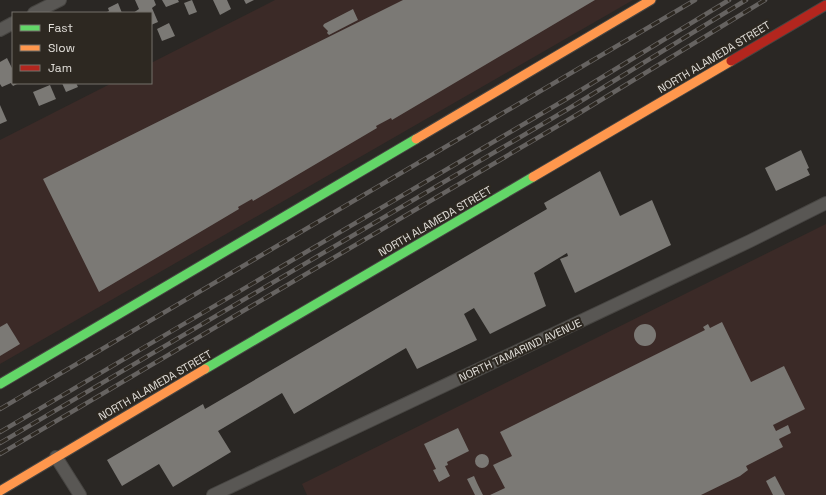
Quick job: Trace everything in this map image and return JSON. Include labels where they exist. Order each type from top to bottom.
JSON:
[{"type":"main road","points":[[0,384],[651,0]]},
{"type":"main road","name":"NORTH ALAMEDA STREET","points":[[0,491],[826,5]]},
{"type":"street","points":[[36,12],[60,0]]},
{"type":"street","points":[[0,30],[12,24]]},
{"type":"street","name":"NORTH TAMARIND AVENUE","points":[[213,495],[742,245],[826,203]]},
{"type":"street","points":[[56,457],[80,495]]},
{"type":"shaded area","points":[[275,0],[633,0],[0,364],[0,140],[110,84],[152,84],[152,62]]},
{"type":"shaded area","points":[[826,224],[826,495],[307,495],[302,484]]},
{"type":"building","points":[[135,0],[154,0],[156,5],[152,8],[158,22],[152,25],[152,12],[134,12],[139,9]]},
{"type":"building","points":[[162,0],[178,0],[179,2],[166,7]]},
{"type":"building","points":[[192,0],[197,12],[189,15],[184,3]]},
{"type":"building","points":[[213,0],[227,0],[231,9],[220,15]]},
{"type":"building","points":[[244,0],[254,0],[246,4]]},
{"type":"building","points":[[403,0],[595,0],[392,120],[391,118],[376,126],[377,128],[253,201],[252,199],[238,207],[239,209],[99,292],[43,179]]},
{"type":"building","points":[[118,3],[122,12],[107,12],[109,11],[108,8]]},
{"type":"building","points":[[353,9],[358,20],[329,35],[327,33],[328,31],[323,26],[324,24]]},
{"type":"building","points":[[169,23],[175,36],[162,41],[157,29]]},
{"type":"building","points":[[7,58],[12,68],[12,84],[17,84],[13,86],[11,83],[2,87],[0,84],[0,62]]},
{"type":"building","points":[[62,84],[76,84],[78,87],[66,92]]},
{"type":"building","points":[[50,85],[56,99],[39,106],[33,92]]},
{"type":"building","points":[[0,105],[7,121],[0,124]]},
{"type":"building","points":[[801,150],[809,168],[807,169],[810,175],[776,191],[765,168]]},
{"type":"building","points":[[600,171],[620,216],[652,200],[671,245],[575,293],[560,259],[568,256],[567,253],[534,273],[546,306],[490,334],[474,308],[464,314],[477,340],[417,369],[406,348],[294,414],[282,393],[218,431],[231,452],[173,487],[159,464],[122,486],[107,460],[203,404],[205,409],[547,209],[544,203]]},
{"type":"building","points":[[722,322],[751,382],[784,366],[805,409],[773,425],[776,431],[788,425],[791,433],[779,439],[783,447],[746,466],[748,470],[740,476],[701,495],[490,495],[505,488],[493,465],[512,456],[500,432],[705,330],[703,327],[708,324],[710,328]]},
{"type":"building","points":[[7,323],[20,344],[0,356],[0,327]]},
{"type":"building","points":[[645,324],[653,327],[656,335],[653,343],[645,346],[637,343],[634,335],[637,327]]},
{"type":"building","points":[[458,428],[469,451],[447,462],[448,465],[445,466],[450,476],[439,482],[433,470],[436,469],[424,444]]},
{"type":"building","points":[[482,454],[487,456],[489,461],[487,466],[482,468],[477,466],[475,461],[477,456]]},
{"type":"building","points":[[474,476],[483,495],[475,495],[467,479]]},
{"type":"building","points":[[775,476],[785,495],[773,495],[766,481]]},
{"type":"railway","points":[[0,409],[695,0]]},
{"type":"railway","points":[[0,432],[563,101],[729,0]]},
{"type":"railway","points":[[0,443],[568,109],[746,0]]},
{"type":"railway","points":[[0,454],[573,117],[765,0]]},
{"type":"traffic: fast","points":[[0,384],[416,139]]},
{"type":"traffic: fast","points":[[205,369],[533,177]]},
{"type":"traffic: slow","points":[[416,139],[651,0]]},
{"type":"traffic: slow","points":[[533,177],[731,61]]},
{"type":"traffic: slow","points":[[0,491],[205,369]]},
{"type":"traffic: jam","points":[[731,61],[826,5]]}]
